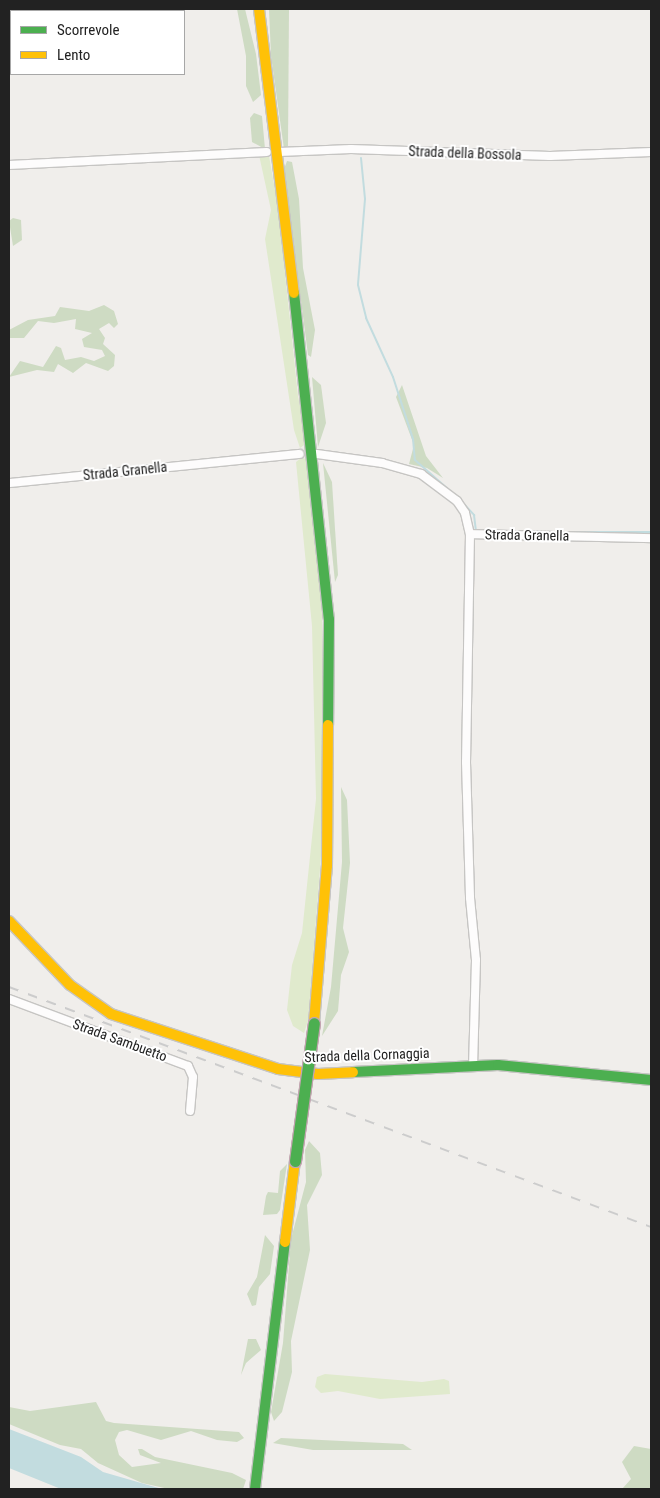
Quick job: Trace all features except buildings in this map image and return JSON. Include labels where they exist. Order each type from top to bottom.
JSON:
[{"type":"main road","points":[[255,1489],[295,1161],[314,1024],[328,857],[330,619],[314,453],[259,9]]},
{"type":"main road","name":"Strada della Cornaggia","points":[[9,921],[70,985],[111,1014],[228,1056],[278,1069],[318,1074],[473,1065],[546,1067],[651,1080]]},
{"type":"street","name":"Strada della Bossola","points":[[279,152],[351,149],[550,156],[651,152]]},
{"type":"street","points":[[9,165],[267,152]]},
{"type":"street","name":"Strada Granella","points":[[9,483],[300,454]]},
{"type":"street","name":"Strada Granella","points":[[317,454],[382,463],[421,474],[457,501],[465,514],[470,534],[651,538]]},
{"type":"street","points":[[470,534],[466,762],[470,898],[476,960],[473,1065]]},
{"type":"street","name":"Strada Sambuetto","points":[[9,999],[188,1066],[193,1077],[190,1111]]},
{"type":"green space","points":[[237,9],[245,9],[256,54],[261,95],[253,102],[246,86],[246,56]]},
{"type":"green space","points":[[269,9],[289,9],[288,146],[284,149],[271,56]]},
{"type":"green space","points":[[254,113],[262,116],[265,149],[252,142],[250,118]]},
{"type":"green space","points":[[259,155],[269,156],[278,207],[298,396],[307,443],[300,448],[294,430],[265,239],[271,210]]},
{"type":"green space","points":[[287,161],[292,162],[299,199],[303,268],[315,330],[311,357],[308,355],[284,169]]},
{"type":"green space","points":[[13,218],[21,220],[22,240],[13,246],[9,221]]},
{"type":"green space","points":[[104,305],[114,311],[118,324],[114,328],[109,323],[99,329],[105,338],[103,344],[115,355],[114,366],[108,371],[86,363],[73,373],[58,364],[54,372],[37,370],[9,377],[20,361],[43,367],[56,346],[61,348],[65,360],[81,357],[94,361],[105,356],[102,350],[84,347],[82,339],[92,333],[75,329],[76,319],[54,323],[38,321],[24,338],[9,338],[9,330],[28,320],[55,316],[60,307],[89,311]]},
{"type":"green space","points":[[312,377],[321,385],[326,423],[318,447]]},
{"type":"green space","points":[[402,385],[426,456],[443,478],[427,468],[409,464],[414,445],[396,397]]},
{"type":"green space","points":[[301,458],[309,459],[322,614],[323,831],[308,1021],[304,1033],[293,1026],[287,1010],[292,965],[302,933],[316,799],[312,626],[296,462]]},
{"type":"green space","points":[[323,463],[332,482],[338,575],[335,582]]},
{"type":"green space","points":[[341,787],[347,800],[350,863],[343,928],[349,952],[341,975],[338,1011],[322,1036],[331,987],[342,862]]},
{"type":"green space","points":[[309,1141],[320,1153],[322,1175],[307,1205],[310,1250],[291,1341],[292,1372],[282,1412],[274,1421],[271,1412],[283,1343],[291,1239],[306,1182],[305,1150]]},
{"type":"green space","points":[[287,1164],[280,1210],[277,1214],[263,1215],[266,1196],[268,1192],[278,1193],[280,1171]]},
{"type":"green space","points":[[265,1235],[274,1246],[270,1274],[259,1287],[256,1305],[252,1306],[247,1294],[257,1277]]},
{"type":"green space","points":[[248,1339],[256,1339],[261,1350],[246,1363],[241,1375]]},
{"type":"green space","points":[[325,1374],[422,1382],[444,1379],[449,1381],[450,1394],[380,1399],[338,1391],[321,1393],[315,1387],[317,1377]]},
{"type":"green space","points":[[96,1402],[106,1421],[114,1423],[239,1432],[244,1438],[237,1442],[217,1440],[191,1431],[161,1440],[127,1430],[119,1432],[115,1440],[119,1455],[132,1467],[161,1463],[140,1455],[138,1449],[142,1449],[155,1457],[232,1473],[246,1480],[243,1489],[169,1489],[142,1483],[98,1463],[81,1449],[60,1445],[9,1424],[9,1407],[30,1411]]},
{"type":"green space","points":[[281,1438],[403,1444],[412,1450],[313,1450],[273,1443]]},
{"type":"green space","points":[[634,1446],[651,1449],[651,1489],[622,1489],[631,1479],[622,1462]]},
{"type":"water","points":[[9,1429],[81,1457],[103,1472],[162,1489],[61,1489],[9,1468]]},
{"type":"waterway","points":[[361,158],[365,199],[358,285],[366,318],[393,377],[413,439],[415,460],[457,497]]},
{"type":"waterway","points":[[462,502],[474,515],[476,532]]},
{"type":"waterway","points":[[569,532],[651,532]]},
{"type":"railway","points":[[9,987],[651,1227]]},
{"type":"traffic: fast","points":[[294,293],[329,619],[328,725]]},
{"type":"traffic: fast","points":[[295,1161],[314,1023]]},
{"type":"traffic: fast","points":[[353,1072],[498,1065],[651,1080]]},
{"type":"traffic: fast","points":[[255,1489],[285,1242]]},
{"type":"traffic: slow","points":[[259,9],[294,293]]},
{"type":"traffic: slow","points":[[314,1023],[327,866],[328,725]]},
{"type":"traffic: slow","points":[[9,921],[70,985],[111,1014],[278,1069],[318,1074],[353,1072]]},
{"type":"traffic: slow","points":[[285,1242],[295,1161]]}]
